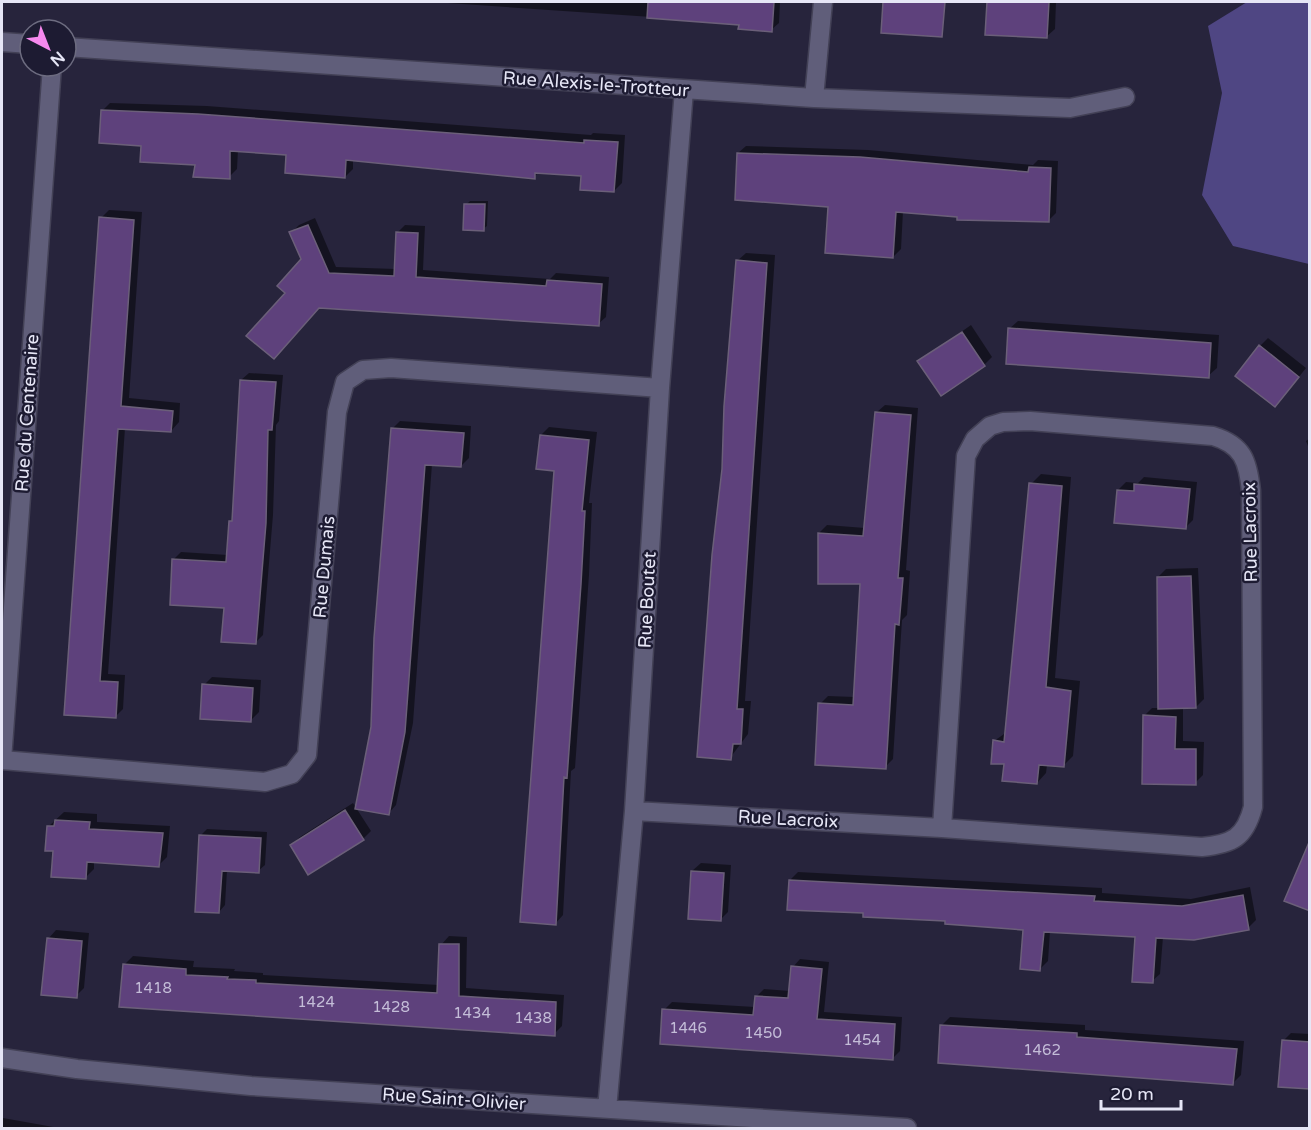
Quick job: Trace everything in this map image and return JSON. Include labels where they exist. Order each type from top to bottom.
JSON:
[{"type":"street","points":[[814,98],[823,2]]},
{"type":"street","points":[[2,42],[18,43]]},
{"type":"street","name":"Rue Alexis-le-Trotteur","points":[[78,48],[814,98],[1070,108],[1125,98]]},
{"type":"street","name":"Rue du Centenaire","points":[[2,760],[51,78]]},
{"type":"street","name":"Rue Boutet","points":[[607,1109],[634,811],[660,388],[684,90]]},
{"type":"street","name":"Rue Dumais","points":[[2,760],[265,782],[292,774],[307,755],[337,412],[345,382],[363,370],[391,369],[660,388]]},
{"type":"street","name":"Rue Lacroix","points":[[634,811],[942,828],[1202,847],[1226,844],[1239,836],[1249,823],[1253,807],[1251,491],[1249,469],[1230,441],[1213,436],[1030,421],[1003,422],[990,426],[975,439],[966,456],[942,828]]},
{"type":"street","name":"Rue Saint-Olivier","points":[[2,1058],[77,1069],[251,1086],[907,1128]]},
{"type":"shaded area","points":[[1247,2],[1309,2],[1309,264],[1233,246],[1202,195],[1222,93],[1208,26]]},
{"type":"building","points":[[648,2],[774,2],[772,32],[738,29],[739,25],[647,18]]},
{"type":"building","points":[[883,2],[945,2],[942,37],[881,33]]},
{"type":"building","points":[[987,2],[1049,2],[1047,38],[985,35]]},
{"type":"building","points":[[101,110],[198,114],[584,143],[584,140],[618,142],[614,192],[580,190],[581,176],[535,173],[535,179],[346,160],[345,178],[285,173],[286,155],[230,151],[230,179],[193,177],[195,165],[140,162],[141,146],[99,143]]},
{"type":"building","points":[[737,153],[860,157],[1028,172],[1029,167],[1051,168],[1049,222],[957,220],[957,217],[896,212],[893,258],[825,253],[828,207],[735,200]]},
{"type":"building","points":[[464,204],[485,204],[484,231],[463,230]]},
{"type":"building","points":[[99,217],[134,220],[121,406],[173,411],[171,432],[118,429],[100,681],[118,682],[116,718],[64,715]]},
{"type":"building","points":[[308,225],[329,273],[394,276],[396,232],[418,233],[416,277],[546,286],[547,280],[602,284],[599,326],[319,308],[274,359],[246,336],[285,293],[277,286],[301,259],[289,232]]},
{"type":"building","points":[[736,260],[767,263],[737,709],[743,709],[741,744],[733,744],[731,760],[697,757],[712,555],[722,469],[724,406]]},
{"type":"building","points":[[1008,328],[1211,343],[1209,378],[1006,364]]},
{"type":"building","points":[[962,332],[985,366],[941,396],[917,361]]},
{"type":"building","points":[[1259,345],[1299,377],[1275,407],[1235,376]]},
{"type":"building","points":[[240,380],[276,382],[272,430],[268,430],[266,523],[256,644],[221,642],[224,608],[170,605],[172,559],[226,562],[229,521],[232,521]]},
{"type":"building","points":[[875,412],[911,415],[898,578],[903,578],[899,625],[895,624],[886,769],[815,765],[818,703],[853,705],[860,584],[818,584],[818,533],[863,536]]},
{"type":"building","points":[[391,428],[464,433],[461,467],[425,465],[405,732],[389,815],[355,809],[371,727],[374,638]]},
{"type":"building","points":[[540,435],[589,440],[582,511],[585,511],[581,584],[567,778],[564,777],[556,925],[520,922],[554,471],[536,469]]},
{"type":"building","points":[[1029,483],[1062,486],[1046,687],[1071,691],[1064,767],[1039,765],[1037,784],[1002,781],[1004,764],[991,764],[993,740],[1004,742]]},
{"type":"building","points":[[1134,484],[1190,489],[1186,529],[1114,523],[1117,490],[1134,491]]},
{"type":"building","points":[[1191,576],[1196,708],[1158,709],[1157,577]]},
{"type":"building","points":[[202,684],[253,688],[251,722],[200,719]]},
{"type":"building","points":[[1143,715],[1176,717],[1175,749],[1196,749],[1196,785],[1142,784]]},
{"type":"building","points":[[345,810],[364,840],[308,875],[290,845]]},
{"type":"building","points":[[55,820],[90,822],[89,829],[163,833],[159,867],[87,862],[86,879],[51,877],[53,851],[45,851],[47,826],[54,826]]},
{"type":"building","points":[[199,835],[261,838],[259,873],[222,871],[219,913],[195,912]]},
{"type":"building","points":[[1310,840],[1310,911],[1284,901]]},
{"type":"building","points":[[691,871],[724,873],[721,921],[688,919]]},
{"type":"building","points":[[789,880],[1095,896],[1094,901],[1182,906],[1243,895],[1249,930],[1194,940],[1156,938],[1153,983],[1132,982],[1135,937],[1044,932],[1040,971],[1020,969],[1023,930],[945,924],[945,921],[863,917],[863,913],[787,910]]},
{"type":"building","points":[[47,938],[82,941],[77,998],[41,995]]},
{"type":"building","points":[[439,944],[459,944],[459,996],[556,1002],[555,1036],[119,1007],[123,964],[186,969],[186,975],[256,980],[256,983],[437,993]]},
{"type":"building","points":[[791,966],[822,969],[817,1019],[895,1024],[893,1060],[660,1044],[662,1009],[753,1015],[755,996],[788,998]]},
{"type":"building","points":[[940,1025],[1077,1033],[1077,1037],[1237,1049],[1233,1085],[938,1063]]},
{"type":"building","points":[[1282,1040],[1310,1042],[1310,1089],[1278,1087]]}]
